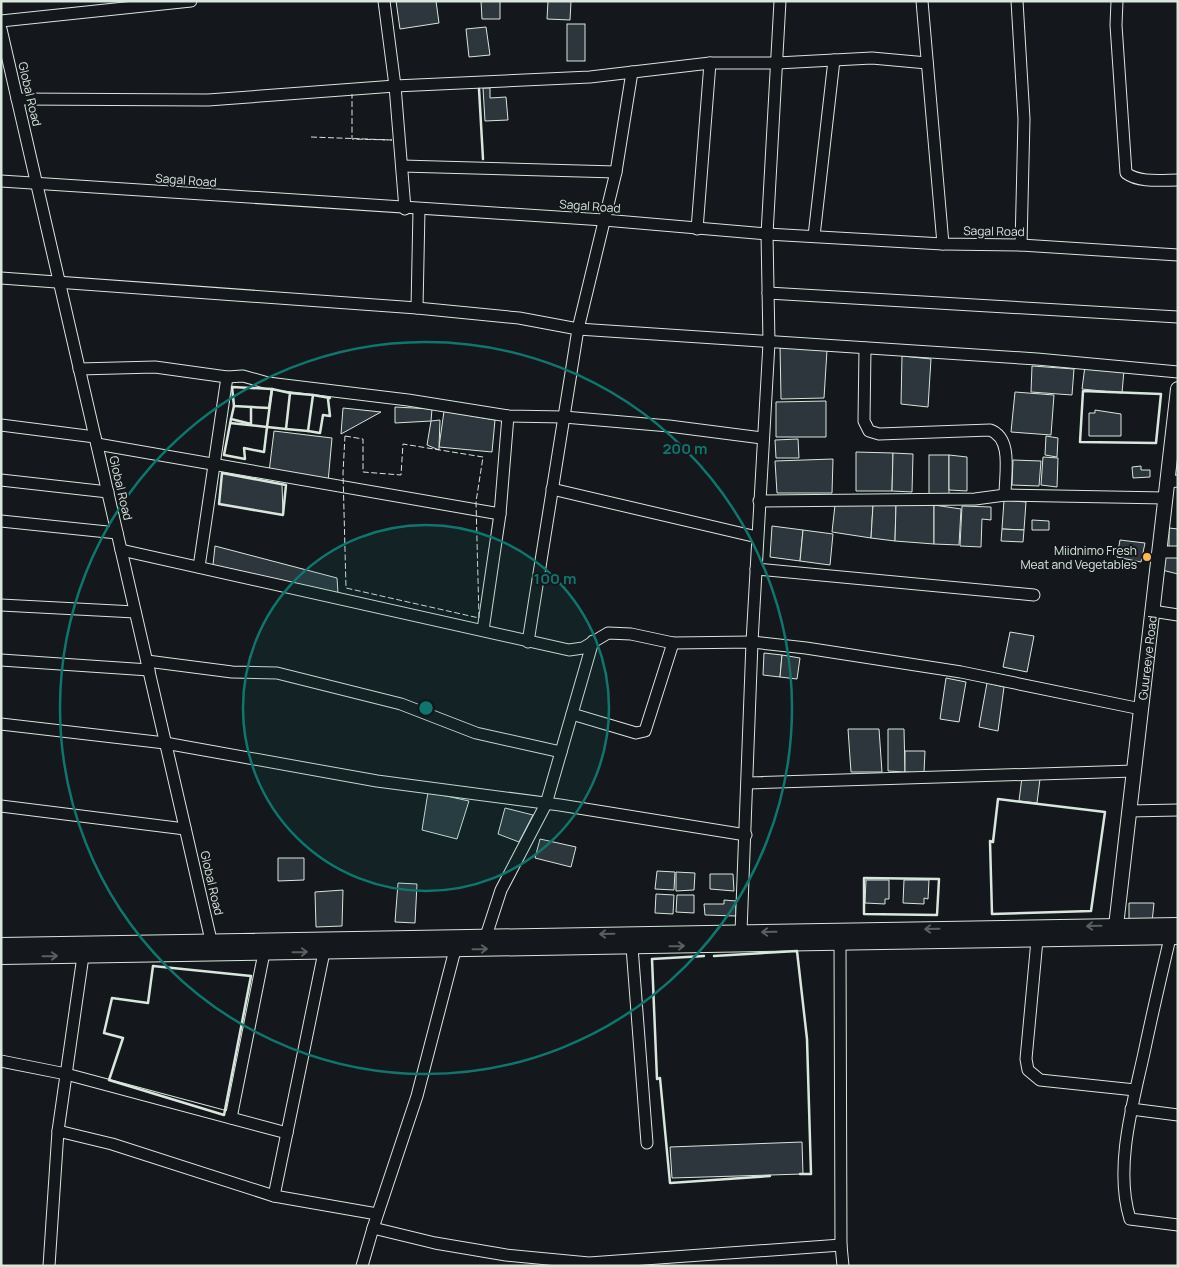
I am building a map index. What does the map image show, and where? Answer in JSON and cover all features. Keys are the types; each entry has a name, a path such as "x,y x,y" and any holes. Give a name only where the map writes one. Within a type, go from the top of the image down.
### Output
{"street":[{"path":"1,21 191,1"},
{"path":"384,1 395,86 405,209"},
{"path":"740,938 746,835 757,537 769,343 767,234 780,1"},
{"path":"922,1 943,244"},
{"path":"1017,1 1024,119 1021,245"},
{"path":"1117,1 1116,25 1126,173 1133,178 1178,180"},
{"name":"Global Road","path":"1,29 3,45 60,283 212,947"},
{"path":"17,99 208,100 395,86 498,83 632,72 710,63 777,63 872,58 928,63"},
{"path":"814,236 834,60"},
{"path":"698,229 710,63"},
{"path":"528,642 578,329 616,172 632,72"},
{"path":"402,166 616,172"},
{"name":"Sagal Road","path":"1,181 419,210 604,220 767,234 943,244 1021,245 1178,255"},
{"path":"417,308 419,210"},
{"path":"1,278 417,308 519,318 578,329 769,343 1037,359 1178,372"},
{"path":"768,293 1178,317"},
{"path":"865,348 864,421 869,431 879,434 990,430 999,433 1005,442 1005,495"},
{"path":"79,369 155,367 227,377 243,376 268,383 408,400 508,416 564,417 669,426 762,438"},
{"path":"199,567 227,377"},
{"name":"Guureeye Road","path":"1116,926 1165,498 1172,481 1178,389"},
{"path":"483,630 500,514 508,416"},
{"path":"1,425 96,441 214,466 500,514"},
{"path":"1,480 108,492"},
{"path":"552,489 757,537"},
{"path":"759,501 975,499 1005,495 1165,498"},
{"path":"1,521 117,533"},
{"path":"121,550 569,650 583,648 608,633 631,634 673,643 752,642 806,648 961,672 1141,709"},
{"path":"1159,552 1178,552"},
{"path":"756,569 1034,595"},
{"path":"1,605 135,612"},
{"path":"1152,611 1178,615"},
{"path":"486,936 501,890 546,804 593,641"},
{"path":"572,714 636,733 645,731 673,643"},
{"path":"1,660 277,673 401,704 476,733 561,752"},
{"path":"1,724 166,743 377,781 546,804 746,835"},
{"path":"748,783 1134,771"},
{"path":"1,806 185,829"},
{"path":"1129,811 1178,810"},
{"path":"1,957 83,956 212,947 486,936 740,938 1178,925"},
{"path":"1,944 212,947 264,953 632,947 740,938 840,943 1174,938 1131,1109 1125,1147 1125,1204 1130,1218 1178,1225"},
{"path":"1037,940 1026,1060 1028,1070 1040,1080 1136,1090"},
{"path":"840,943 841,1245 843,1266"},
{"path":"632,947 647,1143"},
{"path":"362,1266 377,1214 417,1096 455,950"},
{"path":"274,1196 324,952"},
{"path":"232,1118 264,953"},
{"path":"49,1266 58,1131 83,956"},
{"path":"1,1060 66,1074 287,1133"},
{"path":"1131,1109 1178,1115"},
{"path":"58,1131 112,1144 274,1196 377,1214"},
{"path":"373,1228 435,1243 506,1255 589,1263 841,1245"}],"building":[{"path":"396,1 436,1 439,23 400,29"},
{"path":"481,1 500,1 500,19 482,19"},
{"path":"548,1 571,1 570,20 547,19"},
{"path":"567,24 585,24 585,61 567,61"},
{"path":"486,27 490,55 469,57 466,29"},
{"path":"483,88 490,88 490,98 506,97 508,120 485,121"},
{"path":"780,345 827,350 824,398 781,399"},
{"path":"902,356 931,359 928,407 901,404"},
{"path":"1032,366 1074,369 1072,395 1031,392"},
{"path":"1085,366 1124,370 1122,393 1082,389"},
{"path":"1015,392 1054,395 1051,435 1011,432"},
{"path":"826,401 826,437 776,437 776,402"},
{"path":"395,407 432,409 431,421 395,423"},
{"path":"343,408 381,412 341,434"},
{"path":"1095,410 1121,414 1121,436 1089,436 1089,413 1095,413"},
{"path":"444,411 495,420 492,452 439,447"},
{"path":"440,420 439,450 427,445 431,421"},
{"path":"274,431 332,438 328,482 269,472"},
{"path":"1046,436 1058,438 1057,457 1045,455"},
{"path":"798,439 799,458 776,458 775,440"},
{"path":"856,452 893,453 892,491 856,491"},
{"path":"893,453 913,454 912,492 892,491"},
{"path":"929,455 949,455 949,494 929,494"},
{"path":"949,455 967,457 967,491 949,490"},
{"path":"1043,457 1058,458 1057,487 1041,485"},
{"path":"833,459 832,493 777,493 775,461"},
{"path":"1013,460 1041,461 1039,486 1012,485"},
{"path":"1141,466 1141,470 1150,470 1150,477 1133,478 1132,467"},
{"path":"222,473 282,484 283,515 219,504"},
{"path":"1004,500 1026,502 1024,530 1002,529"},
{"path":"835,505 873,505 871,538 832,532"},
{"path":"873,505 896,505 895,541 871,538"},
{"path":"896,505 934,505 934,544 895,541"},
{"path":"934,505 961,509 959,545 934,544"},
{"path":"962,506 991,507 991,520 982,519 981,547 960,546"},
{"path":"1032,520 1049,521 1049,530 1032,530"},
{"path":"772,526 803,530 800,561 770,557"},
{"path":"1169,528 1178,529 1178,547 1169,547"},
{"path":"1002,529 1024,530 1023,542 1001,541"},
{"path":"803,530 833,534 830,565 800,561"},
{"path":"1120,540 1145,543 1141,562 1117,557"},
{"path":"215,546 337,578 338,593 213,565"},
{"path":"1165,555 1178,556 1178,574 1162,570"},
{"path":"1010,632 1034,636 1027,672 1003,667"},
{"path":"764,653 782,655 780,677 763,675"},
{"path":"782,655 800,658 797,679 780,677"},
{"path":"946,678 966,682 959,722 940,719"},
{"path":"987,683 1004,687 998,731 979,727"},
{"path":"848,729 879,729 882,772 851,772"},
{"path":"888,729 904,729 905,772 888,771"},
{"path":"905,751 925,751 924,773 905,772"},
{"path":"1022,777 1040,779 1037,803 1019,801"},
{"path":"428,792 469,801 457,839 422,830"},
{"path":"505,808 533,815 519,842 498,834"},
{"path":"540,839 576,847 571,867 535,858"},
{"path":"278,858 304,858 304,880 278,881"},
{"path":"657,871 675,872 674,890 655,889"},
{"path":"676,872 695,873 694,890 676,891"},
{"path":"710,874 733,874 734,891 710,889"},
{"path":"866,880 889,880 889,899 885,899 885,904 865,903"},
{"path":"904,880 929,880 928,899 924,898 924,904 903,903"},
{"path":"398,883 417,884 415,923 395,922"},
{"path":"343,890 342,926 316,927 315,892"},
{"path":"656,894 674,895 673,914 655,913"},
{"path":"677,895 694,895 694,913 676,912"},
{"path":"724,900 736,901 736,916 705,915 704,904 724,904"},
{"path":"1129,903 1154,903 1152,922 1129,922"},
{"path":"802,1142 803,1174 672,1178 670,1147"}],"fence":[{"path":"311,137 392,140 352,139 352,94"},
{"path":"345,436 363,439 363,472 401,475 403,444 483,457 476,502 479,618 346,588 343,473 345,436"}],"wall":[{"path":"479,89 483,159"},
{"path":"232,387 272,389 269,408 234,406 232,387"},
{"path":"272,389 290,393 286,429 267,427 272,389"},
{"path":"1083,391 1161,394 1156,443 1080,442 1083,391"},
{"path":"286,429 308,431 313,395 290,393"},
{"path":"308,431 320,433 323,415 330,416 328,399 330,398 313,395"},
{"path":"234,406 231,419 251,424 251,407"},
{"path":"230,423 267,427 264,452 244,448 245,459 224,455 231,419"},
{"path":"222,473 286,485 283,515 219,504 222,473"},
{"path":"998,799 1105,812 1091,911 992,914 990,841 993,842 998,799"},
{"path":"864,878 939,879 937,915 864,914 864,878"},
{"path":"714,956 797,951 807,1039 811,1174 800,1174"},
{"path":"704,956 652,959 657,1079 660,1078 670,1183 770,1176"},
{"path":"153,966 251,976 224,1115 109,1080 123,1038 104,1033 112,998 148,1003 153,966"}],"place":[{"name":"Miidnimo Fresh Meat and Vegetables","path":"1147,557"}]}
